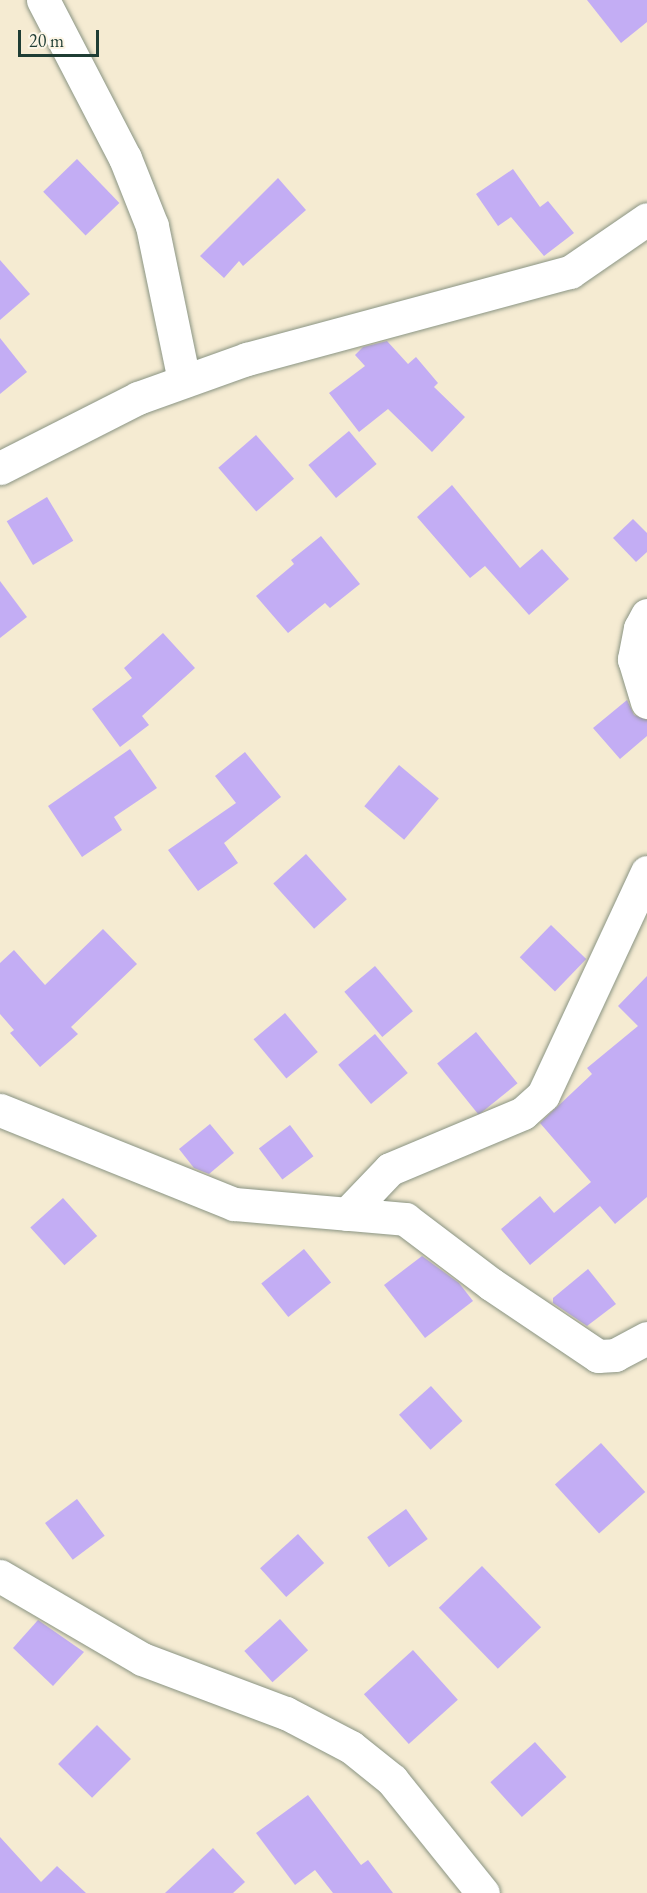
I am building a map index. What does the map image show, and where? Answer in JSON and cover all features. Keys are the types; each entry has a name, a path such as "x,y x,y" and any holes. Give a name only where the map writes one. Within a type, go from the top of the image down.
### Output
{"street":[{"path":"43,0 125,158 152,226 184,381"},
{"path":"0,468 138,398 247,359 570,272 647,219"},
{"path":"647,615 639,628 634,659 647,702"},
{"path":"347,1214 390,1169 524,1113 543,1095 647,872"},
{"path":"0,1110 234,1204 405,1220 491,1284 598,1356 615,1355 647,1338"},
{"path":"0,1576 142,1659 286,1713 351,1747 392,1780 483,1893"}],"building":[{"path":"587,0 647,0 647,22 621,43"},
{"path":"77,159 119,203 86,236 43,192"},
{"path":"513,169 540,207 548,201 574,233 544,256 511,217 498,226 476,194"},
{"path":"278,178 306,210 243,266 239,261 224,278 200,256"},
{"path":"0,260 30,294 0,320"},
{"path":"0,338 27,372 0,394"},
{"path":"387,341 408,364 416,357 438,383 434,387 465,417 432,452 388,409 359,432 329,393 365,366 355,355 363,347"},
{"path":"349,431 377,464 336,498 308,465"},
{"path":"256,435 294,479 256,512 218,468"},
{"path":"452,485 520,568 542,549 569,579 529,615 485,566 470,578 417,517"},
{"path":"47,497 73,541 33,565 7,521"},
{"path":"633,519 647,533 647,552 636,562 613,538"},
{"path":"321,536 360,584 330,608 325,603 288,633 256,596 294,564 291,560"},
{"path":"0,581 27,617 0,638"},
{"path":"163,633 195,668 142,716 149,725 120,747 92,709 132,678 124,668"},
{"path":"627,700 634,715 647,720 647,736 620,759 593,728"},
{"path":"130,749 157,788 114,817 122,830 82,857 48,806"},
{"path":"245,752 281,797 224,843 238,863 198,891 168,850 236,803 215,776"},
{"path":"399,765 439,798 404,840 364,806"},
{"path":"306,854 347,899 314,929 273,883"},
{"path":"551,925 586,959 555,991 520,957"},
{"path":"103,929 137,964 71,1027 78,1034 40,1067 10,1033 14,1030 0,1014 0,963 14,950 45,985"},
{"path":"375,966 413,1011 382,1037 344,992"},
{"path":"647,976 647,1197 615,1224 600,1206 530,1265 501,1229 540,1196 554,1213 591,1182 540,1123 592,1074 587,1068 638,1026 618,1006"},
{"path":"285,1013 318,1052 286,1078 254,1039"},
{"path":"476,1032 518,1083 479,1115 437,1063"},
{"path":"375,1034 408,1073 371,1104 338,1065"},
{"path":"210,1124 234,1153 209,1174 194,1168 179,1149"},
{"path":"290,1125 313,1156 282,1180 259,1148"},
{"path":"63,1198 97,1236 64,1265 30,1227"},
{"path":"304,1249 331,1282 288,1317 261,1284"},
{"path":"422,1256 459,1283 473,1301 425,1338 384,1285"},
{"path":"588,1269 616,1304 587,1326 553,1303 553,1298"},
{"path":"431,1386 462,1421 430,1450 399,1415"},
{"path":"601,1443 645,1492 599,1534 555,1484"},
{"path":"77,1499 105,1536 73,1560 45,1523"},
{"path":"406,1509 428,1539 389,1567 367,1537"},
{"path":"298,1534 324,1563 286,1597 260,1568"},
{"path":"482,1566 541,1627 498,1669 439,1608"},
{"path":"280,1619 308,1650 272,1682 244,1651"},
{"path":"38,1620 84,1652 53,1686 13,1648"},
{"path":"413,1650 458,1700 409,1744 364,1694"},
{"path":"97,1725 131,1759 92,1798 58,1764"},
{"path":"535,1742 566,1777 522,1817 490,1782"},
{"path":"308,1795 361,1865 368,1860 393,1893 333,1893 315,1870 295,1885 256,1833"},
{"path":"0,1837 41,1882 57,1866 86,1893 0,1893"},
{"path":"213,1848 245,1882 233,1893 165,1893"}]}
